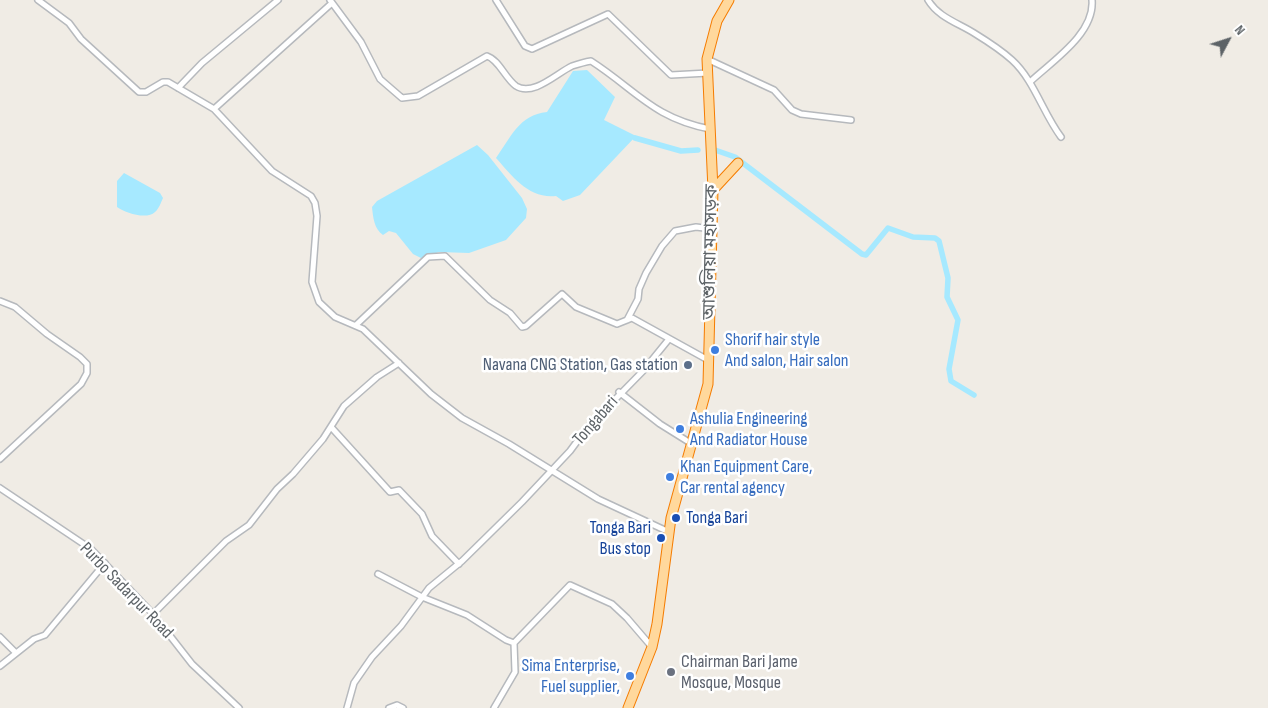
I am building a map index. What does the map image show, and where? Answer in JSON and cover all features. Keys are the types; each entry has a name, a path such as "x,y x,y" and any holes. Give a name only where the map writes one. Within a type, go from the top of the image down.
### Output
{"highway":[{"name":"আশুলিয়া মহাসড়ক","path":"628,708 652,647 657,624 669,532 708,384 713,190 707,59 717,21 729,0"},
{"path":"713,190 738,163"}],"street":[{"path":"38,0 69,23 81,39 139,92 146,92 162,82 168,82 214,109 272,171 311,196 315,203 317,216 312,282 319,302 335,317 363,329 431,394 462,418 598,499 669,532"},
{"path":"178,88 202,63 278,0"},
{"path":"496,0 525,46 532,49 608,14 671,75 708,72"},
{"path":"928,0 938,12 974,33 1012,60 1030,82 1042,109 1061,137"},
{"path":"1030,82 1068,48 1088,19 1092,0"},
{"path":"214,109 331,1 361,42 377,75 402,98 418,96 487,56 494,61 510,80 524,89 541,84 572,66 591,61 666,116 690,125 710,129"},
{"path":"707,59 774,90 792,110 800,114 851,120"},
{"path":"627,320 638,300 639,289 646,273 662,246 675,231 696,228 712,229"},
{"path":"356,325 412,270 428,257 438,255 445,256 490,300 510,313 522,327 526,326 560,294 584,311 617,324 632,318 708,360"},
{"path":"0,301 15,307 47,334 80,356 87,364 87,374 81,384 0,459"},
{"path":"619,392 643,371 669,339"},
{"path":"152,614 226,541 249,525 264,504 311,454 331,427 337,415 358,392 399,363"},
{"name":"Tongabari","path":"347,708 354,683 372,657 401,626 429,588 459,564 570,452 587,428 619,392 660,424 692,444"},
{"path":"331,427 390,492 399,490 409,500 422,514 432,536 459,564"},
{"name":"Purbo Sadarpur Road","path":"0,488 91,549 152,614 192,664 239,708"},
{"path":"0,666 34,639 45,635 58,622 104,563"},
{"path":"378,574 422,597 467,615 506,640 514,643"},
{"path":"494,708 515,672 514,643 570,585 612,604 628,618 652,647"},
{"path":"0,637 16,653"},
{"path":"389,708 397,705 403,708"}],"water":[{"path":"587,70 615,97 604,120 636,136 580,195 563,201 556,196 538,194 522,185 496,158 511,135 523,122 537,114 547,112 573,71"},
{"path":"477,145 488,155 522,198 527,209 526,218 506,240 469,253 439,252 421,258 413,254 396,233 389,231 383,235 378,230 374,222 372,207 377,201"},
{"path":"124,173 160,193 163,198 155,212 142,216 117,207 117,181"}],"waterway":[{"path":"635,138 681,151 698,150"},
{"path":"715,150 735,157 862,254 866,255 888,228 913,237 935,238 939,241 948,278 947,297 958,320 949,369 951,381 974,395"}],"place":[{"name":"Shorif hair style And salon, Hair salon","path":"715,350"},
{"name":"Navana CNG Station, Gas station","path":"688,365"},
{"name":"Ashulia Engineering And Radiator House","path":"680,429"},
{"name":"Khan Equipment Care, Car rental agency","path":"670,477"},
{"name":"Tonga Bari","path":"676,518"},
{"name":"Tonga Bari Bus stop","path":"661,538"},
{"name":"Chairman Bari Jame Mosque, Mosque","path":"671,672"},
{"name":"Sima Enterprise, Fuel supplier,","path":"630,676"}]}
